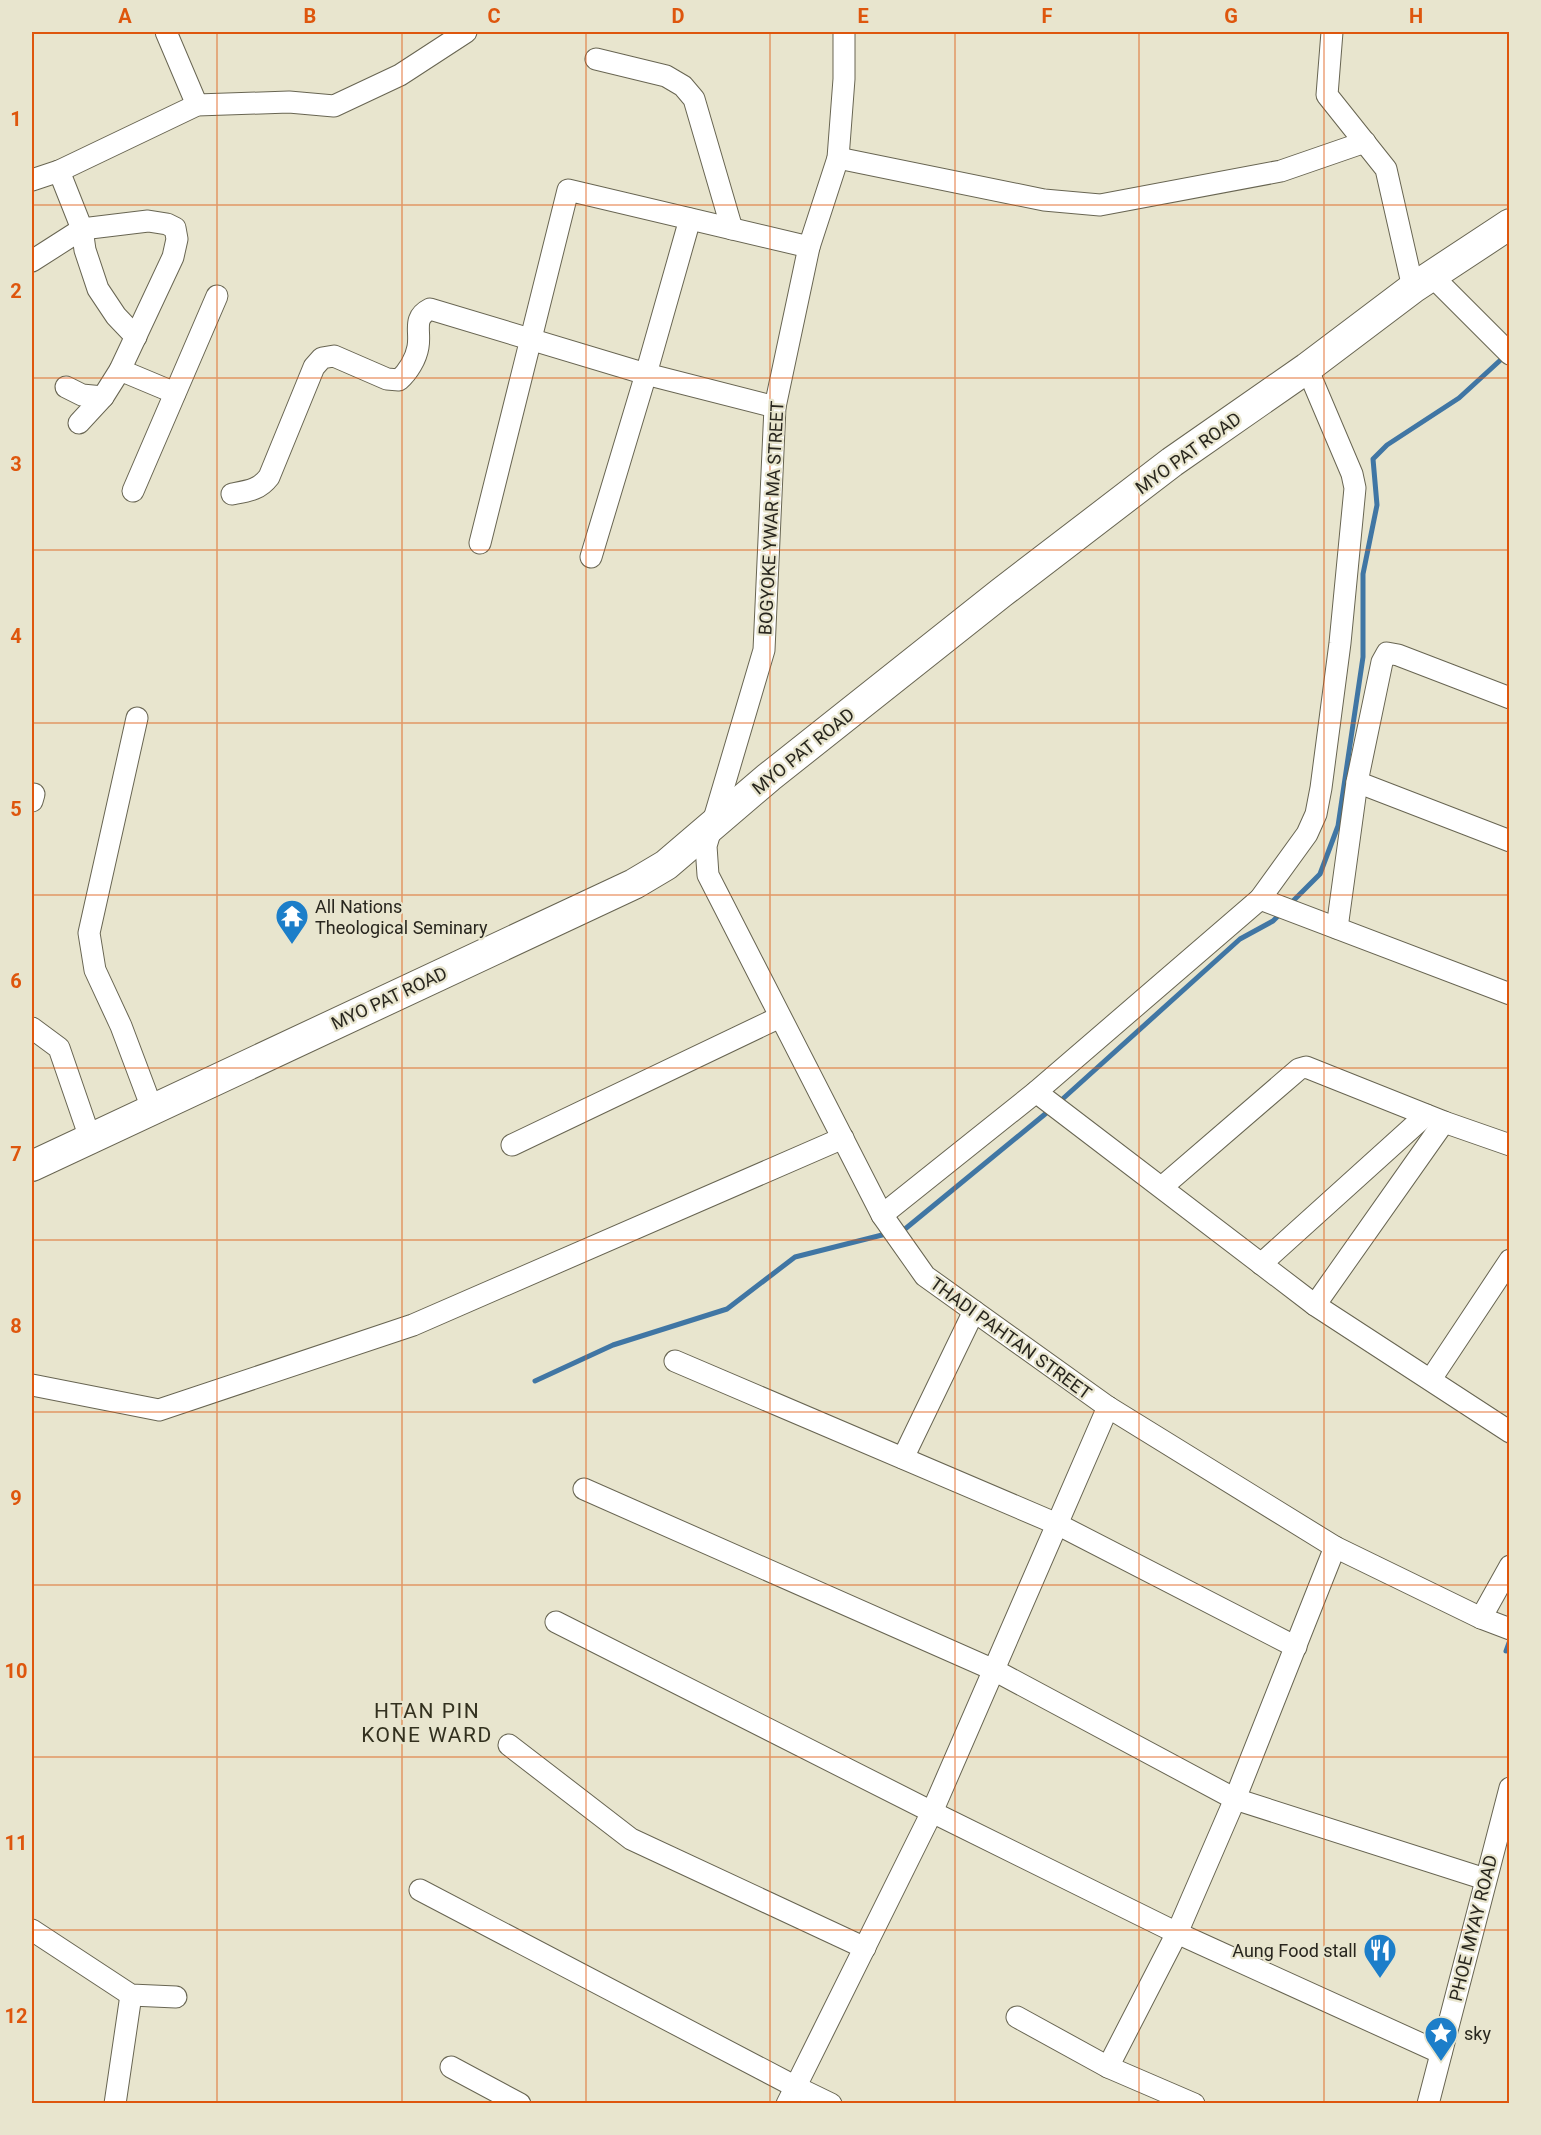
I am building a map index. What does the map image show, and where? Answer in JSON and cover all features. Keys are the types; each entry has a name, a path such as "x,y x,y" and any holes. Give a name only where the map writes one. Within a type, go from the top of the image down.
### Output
{"main road":[{"name":"MYO PAT ROAD","path":"32,1166 634,884 666,865 769,777 1172,462 1307,368 1423,282 1509,224"}],"street":[{"path":"166,32 197,105"},
{"path":"32,180 59,171 197,105 289,102 334,106 400,75 466,32"},
{"name":"BOGYOKE YWAR MA STREET","path":"712,826 764,650 775,407 809,247 838,158 844,79 844,32"},
{"path":"1332,32 1327,95 1386,169 1423,282 1509,354"},
{"path":"596,59 666,76 683,86 694,99 732,229"},
{"path":"838,158 1044,200 1100,205 1281,171 1365,142"},
{"path":"59,171 82,229 85,250 98,289 116,316 136,337"},
{"path":"480,543 568,190 809,247"},
{"path":"591,557 690,219"},
{"path":"32,261 82,229 148,221 167,224 175,228 177,239 173,257 120,370 103,397 79,423"},
{"path":"133,490 217,296"},
{"path":"232,494 255,490 269,477 314,367 322,358 334,356 387,379 399,380 407,372 418,349 418,320 422,313 430,309 646,374 775,407"},
{"path":"882,1215 1036,1092 1260,899 1306,834 1316,814 1321,788 1340,642 1355,488 1352,474 1307,368"},
{"path":"120,370 175,393"},
{"path":"66,387 82,395 103,397"},
{"path":"1337,928 1357,782 1382,662 1388,654 1398,655 1509,698"},
{"path":"137,718 89,933 95,970 121,1026 153,1111"},
{"path":"1357,782 1509,841"},
{"name":"THADI PAHTAN STREET","path":"712,826 706,846 708,875 882,1215 925,1276 1108,1407 1335,1547 1480,1618 1509,1629"},
{"path":"1260,899 1509,994"},
{"path":"512,1145 780,1017"},
{"path":"32,1028 58,1048 90,1138"},
{"path":"1162,1187 1299,1069 1306,1067 1435,1119 1509,1145"},
{"path":"1036,1092 1315,1305 1509,1432"},
{"path":"1261,1264 1435,1119"},
{"path":"1315,1305 1435,1119"},
{"path":"32,1385 159,1410 413,1325 843,1138"},
{"path":"1431,1379 1509,1260"},
{"path":"903,1458 974,1311"},
{"path":"675,1361 1057,1524 1296,1647"},
{"path":"791,2096 932,1812 1108,1407"},
{"path":"584,1489 994,1670 1235,1799 1485,1879"},
{"path":"1108,2067 1177,1933 1235,1799 1335,1547"},
{"path":"1480,1618 1509,1566"},
{"path":"556,1622 1177,1933 1440,2053"},
{"path":"509,1745 631,1839 865,1948"},
{"name":"PHOE MYAY ROAD","path":"1428,2103 1485,1879 1508,1799"},
{"path":"420,1890 791,2096 831,2103"},
{"path":"32,1930 131,1995 176,1997"},
{"path":"115,2103 131,1995"},
{"path":"1017,2018 1108,2067 1194,2103"},
{"path":"451,2067 520,2103"}],"waterway":[{"path":"1289,905 1320,874 1338,826 1363,657 1363,574 1377,505 1373,459 1387,445 1459,398 1506,355"},
{"path":"1057,1104 1240,939 1273,921 1282,912"},
{"path":"899,1231 905,1229 1050,1110"},
{"path":"535,1381 613,1345 727,1309 795,1257 890,1233"},
{"path":"1506,1651 1510,1640"}],"place":[{"name":"All Nations Theological Seminary","path":"292,945"},
{"name":"Aung Food stall","path":"1380,1979"},
{"name":"sky","path":"1441,2062"}],"district":[{"name":"HTAN PIN KONE WARD","path":"427,1723"}]}
